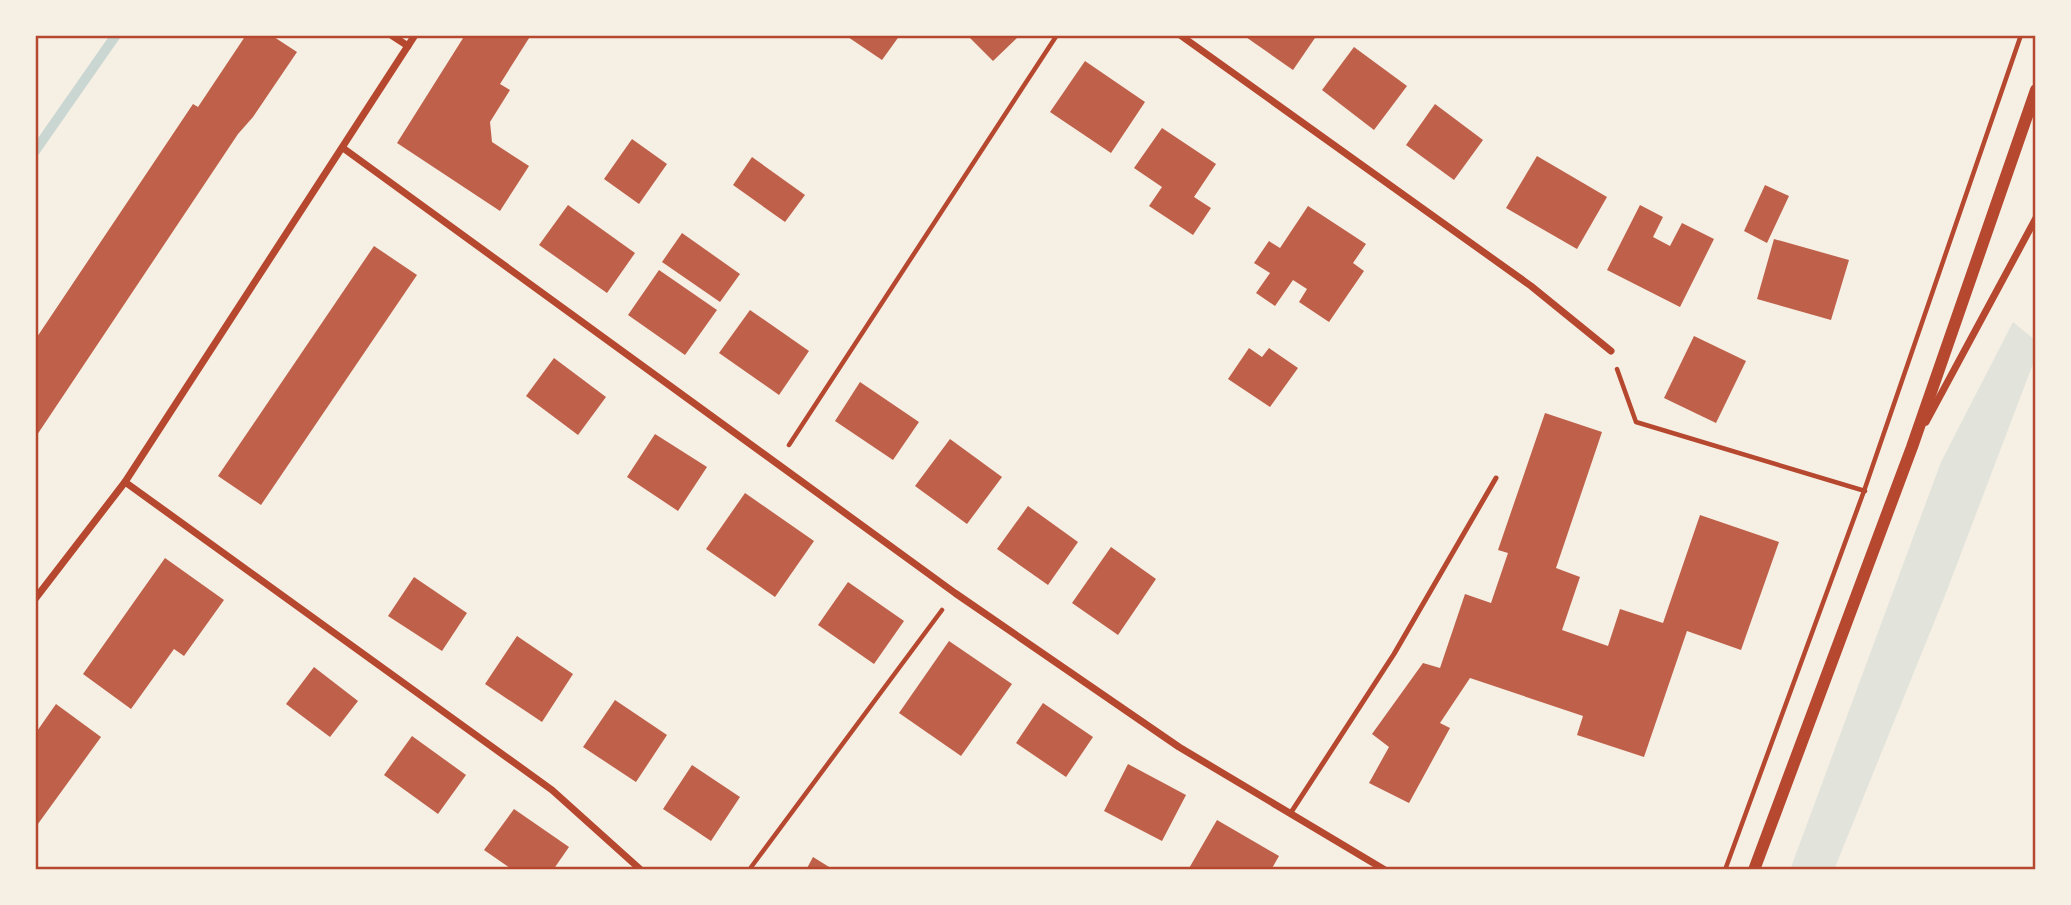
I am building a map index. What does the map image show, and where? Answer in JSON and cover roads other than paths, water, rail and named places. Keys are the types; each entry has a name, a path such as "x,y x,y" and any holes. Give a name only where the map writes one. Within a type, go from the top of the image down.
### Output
{"street":[{"path":"391,35 408,46"},
{"path":"35,599 125,482 415,35"},
{"path":"1180,35 1531,286 1611,352"},
{"path":"1754,870 1912,447 2036,90"},
{"path":"343,148 955,593 1179,747 1385,870"},
{"path":"1912,447 2036,218"},
{"path":"125,482 552,790 641,870"}],"lane":[{"path":"1290,814 1394,654 1496,478"}],"waterway":[{"path":"35,151 116,35"}]}
